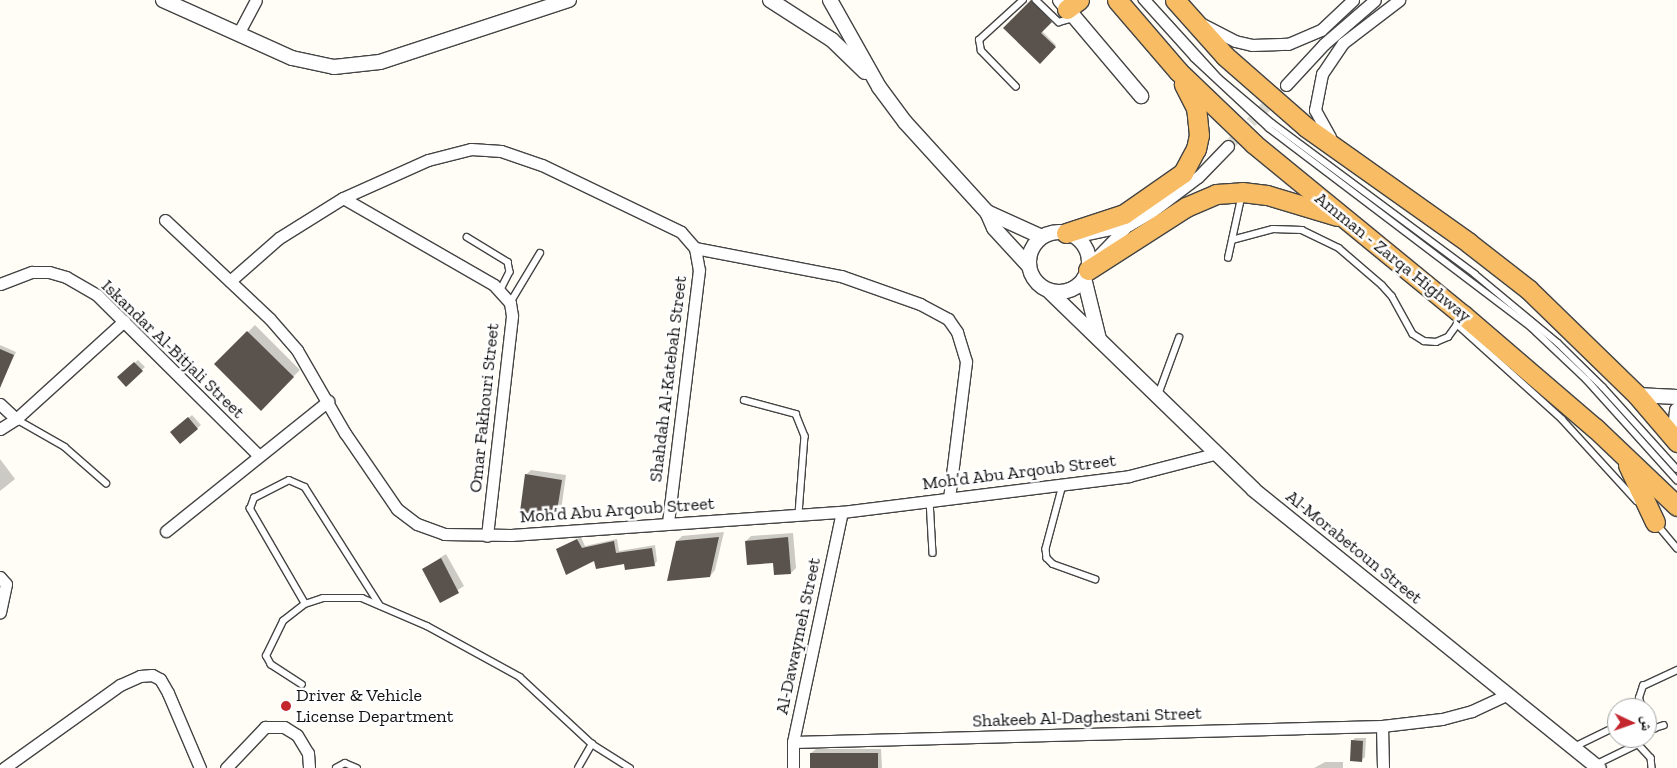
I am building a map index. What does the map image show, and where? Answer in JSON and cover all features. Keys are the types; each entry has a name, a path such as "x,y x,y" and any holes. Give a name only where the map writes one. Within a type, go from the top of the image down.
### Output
{"highway":[{"name":"Amman - Zarqa Highway","path":"1117,0 1178,71 1254,144 1349,220 1460,319 1623,455 1677,506"},
{"path":"1175,0 1190,18 1255,84 1345,156 1506,272 1556,314 1637,395 1676,440"},
{"path":"1070,235 1124,214 1183,173 1196,149 1198,121 1196,108 1178,71"},
{"path":"1087,271 1124,244 1201,200 1242,192 1284,200 1349,220"},
{"path":"1623,455 1655,522"}],"street":[{"path":"163,0 292,58 314,64 352,66 380,62 569,0"},
{"path":"238,34 256,0"},
{"path":"770,0 832,40 880,87"},
{"path":"830,0 880,87 905,122 987,212 994,228 1029,266 1040,286 1050,292 1069,291 1128,225 1183,190 1228,146"},
{"path":"1190,18 1235,41 1270,47 1288,44 1321,30 1353,0"},
{"path":"1286,85 1324,44 1375,0"},
{"path":"1345,156 1321,127 1315,110 1322,74 1343,43 1399,0"},
{"path":"1070,7 1141,96"},
{"path":"230,281 279,238 343,198 442,155 471,149 501,151 621,201 680,232 695,248 841,276 920,304 948,320 964,346 966,362 949,498"},
{"name":"Omar Fakhouri Street","path":"343,198 501,290 510,303 512,316 487,536"},
{"path":"987,212 1042,237"},
{"name":"Moh’d Abu Arqoub Street","path":"165,220 284,334 309,367 345,432 397,509 417,524 444,534 487,536 668,522 842,512 1129,476 1214,454"},
{"path":"1029,266 1029,255 1042,237 1058,232 1070,235 1128,225"},
{"path":"1070,235 1088,254 1087,271 1099,339"},
{"name":"Shahdah Al-Katebah Street","path":"668,522 700,270 695,248"},
{"name":"Iskandar Al-Bitjali Street","path":"0,284 32,272 49,272 66,277 97,295 259,456"},
{"name":"Al-Morabetoun Street","path":"1050,292 1158,395 1214,454 1506,696 1597,766"},
{"path":"0,429 16,418 124,321"},
{"path":"1637,395 1677,397"},
{"path":"166,532 328,400"},
{"path":"0,404 16,418"},
{"path":"1676,440 1677,410"},
{"name":"Al-Dawaymeh Street","path":"793,768 793,742 842,512"},
{"path":"0,577 6,584 0,612"},
{"path":"4,768 120,686 140,676 152,675 160,680 168,692 200,768"},
{"name":"Shakeeb Al-Daghestani Street","path":"793,742 1382,726 1442,719 1472,711 1506,696"},
{"path":"1382,726 1383,768"},
{"path":"226,768 265,727 284,727 297,735 308,754 309,768"}],"lane":[{"path":"1016,87 982,51 979,40 1023,0"},
{"path":"1036,0 1058,22 1070,7"},
{"path":"1142,0 1194,58 1269,128 1538,333 1588,380 1677,480"},
{"path":"1148,0 1220,78 1258,111 1475,274 1558,343 1603,386 1677,469"},
{"path":"1228,258 1242,192"},
{"path":"1232,240 1273,229 1308,232 1339,248 1382,285 1392,296 1413,334 1424,341 1436,342 1448,337 1460,319 1562,419 1677,548"},
{"path":"467,237 508,262 510,272 501,290"},
{"path":"510,303 540,253"},
{"path":"1158,395 1179,338"},
{"path":"744,400 796,414 805,436 799,514"},
{"path":"16,418 65,447 106,483"},
{"path":"305,604 250,509 254,498 289,480 305,488 380,605"},
{"path":"1063,485 1047,558 1053,564 1096,579"},
{"path":"930,500 932,553"},
{"path":"302,686 271,665 266,656 284,621 305,604 342,595 362,598 427,626 520,677 592,744 630,768"},
{"path":"1639,698 1643,686 1677,670"},
{"path":"1657,727 1664,725"},
{"path":"1572,748 1607,731"},
{"path":"578,768 592,744"},
{"path":"1597,766 1638,744 1651,758 1652,768"},
{"path":"336,768 345,764 357,768"}],"building":[{"path":"1031,0 1052,22 1041,33 1056,47 1040,64 1003,28"},
{"path":"247,331 294,377 261,411 214,364"},
{"path":"0,349 14,355 0,388"},
{"path":"134,362 143,371 126,387 117,377"},
{"path":"188,417 198,429 180,444 170,432"},
{"path":"525,474 562,480 556,517 520,512"},
{"path":"719,537 710,577 667,581 676,541"},
{"path":"788,537 791,574 774,575 773,563 747,565 745,541"},
{"path":"577,539 582,548 614,541 616,553 652,548 655,566 625,570 624,564 596,569 594,561 566,575 556,549"},
{"path":"441,558 459,593 440,603 422,569"},
{"path":"1351,740 1363,741 1362,762 1350,761"},
{"path":"810,753 878,753 878,768 810,768"}],"tunnel":[{"path":"1228,146 1286,85"}],"place":[{"name":"Driver & Vehicle License Department","path":"286,706"}]}
